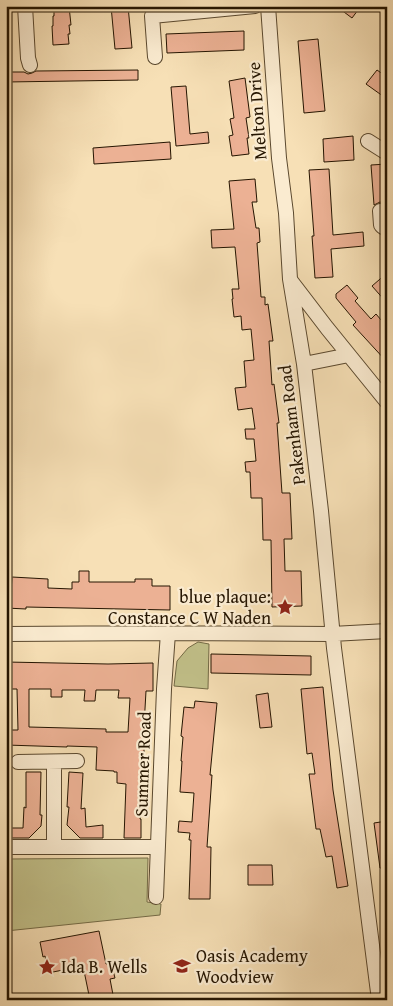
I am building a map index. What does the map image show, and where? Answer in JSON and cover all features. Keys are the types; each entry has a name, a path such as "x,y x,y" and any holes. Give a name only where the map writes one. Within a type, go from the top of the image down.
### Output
{"street":[{"path":"25,6 30,65"},
{"path":"155,57 152,16 256,6"},
{"name":"Melton Drive","path":"268,6 279,158 286,213"},
{"path":"368,141 387,153"},
{"path":"380,211 381,225 387,226"},
{"name":"Pakenham Road","path":"286,213 290,279 304,364 320,501 332,634 379,1000"},
{"path":"290,279 387,402"},
{"path":"304,364 349,354"},
{"path":"6,634 168,632 332,634 387,631"},
{"name":"Summer Road","path":"156,897 168,632"},
{"path":"18,762 76,761"},
{"path":"54,762 54,847"},
{"path":"6,847 158,847"}],"shaded area":[{"path":"198,642 209,644 208,689 174,686 177,661 188,648"},
{"path":"148,858 147,902 161,904 160,915 6,931 6,859"}],"building":[{"path":"69,6 71,25 69,25 70,34 68,34 69,44 53,45 52,26 54,7"},
{"path":"111,6 128,6 132,48 115,49"},
{"path":"336,6 361,6 352,18"},
{"path":"244,31 244,50 167,53 166,34"},
{"path":"318,39 325,111 304,113 298,41"},
{"path":"138,70 138,80 6,82 6,72 24,72 28,74 36,71"},
{"path":"377,70 387,77 387,99 366,84"},
{"path":"245,78 250,117 246,118 249,154 232,156 229,136 233,135 230,119 234,118 229,81"},
{"path":"186,86 190,134 208,132 209,143 176,146 171,87"},
{"path":"353,136 354,160 324,162 323,139"},
{"path":"170,142 171,159 94,164 93,148"},
{"path":"387,164 387,206 380,202 374,205 371,165"},
{"path":"329,169 333,235 363,232 364,246 331,249 333,277 315,278 309,170"},
{"path":"255,179 257,202 252,202 256,228 259,228 260,242 257,243 261,297 265,297 265,305 268,304 273,341 269,341 272,385 274,384 279,423 277,423 282,493 290,493 292,539 284,539 285,571 301,571 302,606 272,607 271,540 263,540 262,498 251,498 250,472 246,472 245,462 256,461 254,439 246,439 245,429 255,429 252,408 238,410 235,388 246,387 244,361 254,360 251,329 242,330 241,316 234,317 232,289 239,289 235,247 212,248 211,230 234,229 229,181"},
{"path":"387,273 387,303 372,286"},
{"path":"347,285 358,298 355,301 371,319 376,314 387,327 387,362 353,325 356,322 336,298 336,294"},
{"path":"79,571 89,571 89,582 135,582 135,579 152,579 152,586 170,586 170,610 6,608 6,592 11,592 12,577 48,579 48,588 72,589 72,582 79,582"},
{"path":"211,654 311,656 311,675 211,673"},
{"path":"6,662 153,663 153,691 146,691 140,819 141,838 124,838 126,784 117,783 117,772 96,770 97,747 6,745 6,730 18,730 17,689 6,689","holes":["29,689 51,689 51,697 62,697 62,690 85,690 84,701 95,701 96,690 119,690 118,698 130,698 128,732 106,732 106,729 29,727"]},
{"path":"323,687 333,790 348,886 337,888 332,856 326,857 320,829 316,829 309,774 315,774 312,753 307,754 301,689"},
{"path":"268,693 272,727 260,728 256,695"},
{"path":"195,701 217,703 210,775 212,775 207,847 211,847 210,899 189,899 190,833 178,832 179,821 192,822 194,793 180,792 183,737 181,736 184,707 194,708"},
{"path":"26,772 41,772 41,826 29,838 7,838 7,828 23,828 24,807 26,808"},
{"path":"69,772 83,773 81,809 85,808 86,827 103,825 103,838 80,838 67,825"},
{"path":"387,821 387,868 380,868 374,823"},
{"path":"248,865 272,865 273,885 248,885"},
{"path":"99,931 106,964 111,963 115,978 110,979 114,1000 90,1000 83,966 48,973 45,956 43,957 40,942"}],"place":[{"name":"blue plaque: Constance C W Naden","path":"285,607"},
{"name":"Oasis Academy Woodview","path":"182,966"},
{"name":"Ida B. Wells","path":"47,967"}]}
